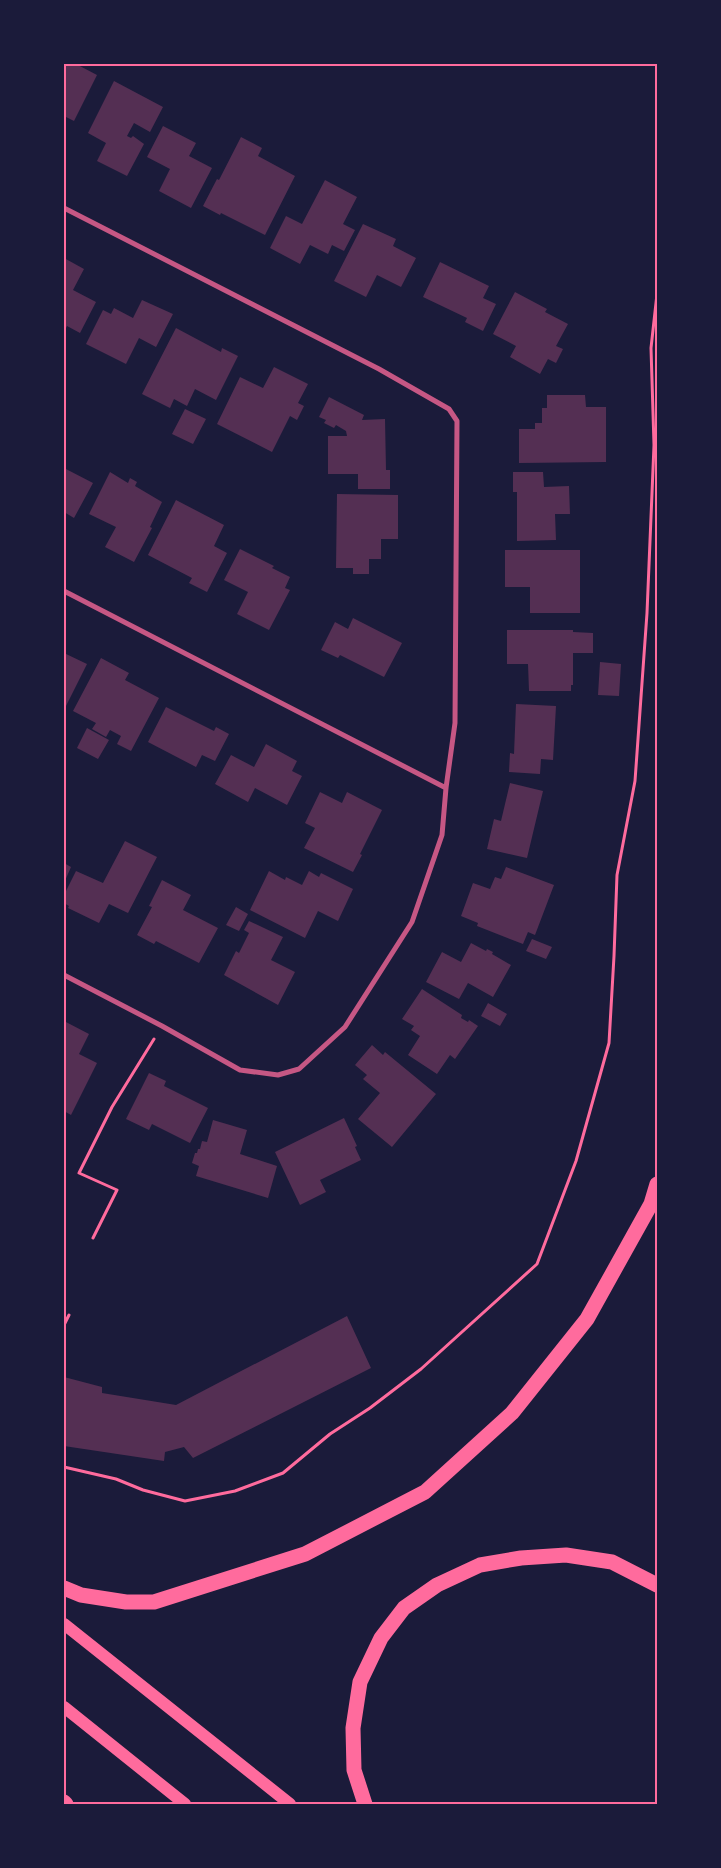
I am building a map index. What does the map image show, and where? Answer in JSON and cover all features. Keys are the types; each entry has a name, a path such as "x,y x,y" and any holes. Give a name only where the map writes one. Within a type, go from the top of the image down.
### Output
{"highway":[{"path":"64,1588 81,1595 126,1602 154,1602 305,1554 425,1492 512,1413 587,1319 651,1204 657,1184"},
{"path":"365,1804 354,1770 353,1728 360,1682 381,1638 404,1608 437,1585 480,1565 521,1558 566,1555 612,1562 657,1585"}],"main road":[{"path":"64,1624 290,1804"},
{"path":"64,1708 185,1804"}],"street":[{"path":"64,208 379,369 449,409 457,421 455,713 442,835 412,922 345,1027 299,1069 278,1075 240,1070 162,1026 64,975"},
{"path":"64,591 446,788"}],"path":[{"path":"64,1467 116,1479 143,1490 185,1501 235,1491 283,1473 330,1434 370,1408 421,1370 537,1264 576,1160 609,1043 617,875 635,780 647,613 654,445 651,348 657,294"},
{"path":"92,1238 117,1190 79,1173 112,1106 162,1026"},
{"path":"64,1325 69,1315"}],"building":[{"path":"64,64 76,64 97,75 74,121 64,116"},
{"path":"114,81 163,107 150,132 134,123 127,136 131,138 133,136 144,144 127,176 97,161 106,143 88,133"},
{"path":"163,126 196,143 189,156 212,168 191,208 159,191 170,169 147,157"},
{"path":"241,137 262,148 258,156 295,176 265,235 203,206"},
{"path":"325,180 357,197 343,224 355,230 344,251 332,245 328,254 310,245 300,264 270,248 286,216 302,224"},
{"path":"363,224 396,239 393,246 416,258 401,287 377,275 366,297 334,281"},
{"path":"64,258 84,269 73,290 96,302 80,333 67,326 64,332"},
{"path":"440,262 489,286 483,298 496,304 483,331 465,322 467,318 423,297"},
{"path":"515,292 547,309 545,312 568,324 556,346 563,349 556,363 548,359 540,374 510,357 516,346 493,334"},
{"path":"142,300 173,314 156,347 139,338 126,364 86,344 103,310 111,314 114,308 133,318"},
{"path":"176,328 221,352 222,348 238,356 216,400 195,389 187,406 174,399 170,408 142,394"},
{"path":"274,367 308,384 298,403 304,406 297,420 290,416 272,452 217,424 240,377 263,388"},
{"path":"547,395 585,395 586,407 606,407 606,462 519,463 519,429 535,429 535,423 542,423 542,408 547,408"},
{"path":"329,397 364,415 362,420 385,419 386,470 390,470 390,489 358,489 358,474 328,474 328,436 347,436 346,431 336,425 334,428 324,423 326,420 319,417"},
{"path":"185,409 206,419 193,444 172,434"},
{"path":"64,468 93,483 74,518 64,512"},
{"path":"110,472 128,483 130,478 137,482 135,486 162,502 150,527 152,528 134,562 105,547 116,527 89,514"},
{"path":"513,472 543,472 544,487 569,486 570,514 555,514 556,540 517,541 517,492 513,492"},
{"path":"337,494 398,495 398,539 381,539 381,559 369,559 369,574 353,574 353,568 336,568"},
{"path":"176,500 224,525 214,546 227,553 207,592 189,583 192,578 148,555"},
{"path":"240,549 274,566 272,568 290,577 285,588 290,590 269,630 237,614 248,592 224,580"},
{"path":"505,550 580,550 580,613 530,613 530,587 505,587"},
{"path":"353,618 402,643 384,677 340,655 338,658 321,650 335,622 348,629"},
{"path":"507,630 573,630 573,632 593,633 593,653 573,653 573,685 571,685 571,691 529,691 528,664 507,664"},
{"path":"64,653 87,664 64,710"},
{"path":"101,658 129,673 125,680 159,698 131,751 117,744 121,736 110,730 106,737 92,729 96,723 73,711"},
{"path":"600,662 621,664 619,696 598,695"},
{"path":"516,704 556,706 553,760 541,759 540,774 509,772 510,753 514,754"},
{"path":"166,707 214,731 216,727 229,734 215,761 202,755 196,767 148,742"},
{"path":"87,728 109,740 98,759 77,748"},
{"path":"266,744 297,761 292,771 302,776 287,805 255,788 248,802 215,784 231,755 254,767"},
{"path":"510,783 543,791 527,858 487,849 494,819 501,821"},
{"path":"320,792 342,803 347,792 382,810 353,872 304,848 315,828 305,823"},
{"path":"125,841 157,857 128,913 109,904 99,923 68,908 69,906 64,903 64,895 76,871 103,883"},
{"path":"64,863 71,867 64,883"},
{"path":"506,867 554,885 535,935 528,932 523,944 477,926 478,923 461,916 473,883 490,889 495,877 501,879"},
{"path":"269,871 285,880 286,877 302,885 309,871 319,877 321,873 353,889 338,921 318,911 305,938 250,910"},
{"path":"162,880 191,895 183,910 218,928 199,963 156,941 154,944 137,935 152,907 149,906"},
{"path":"236,907 248,914 239,931 226,925"},
{"path":"249,921 283,937 271,960 295,972 278,1005 224,975 236,951 239,953 249,933 244,930"},
{"path":"532,939 552,947 546,959 526,951"},
{"path":"471,943 486,951 487,949 493,952 492,954 511,965 493,997 468,983 459,999 426,982 442,952 461,962"},
{"path":"422,989 462,1015 461,1018 468,1022 469,1020 478,1026 455,1059 450,1055 437,1074 408,1055 420,1036 411,1030 414,1026 402,1019"},
{"path":"488,1003 507,1014 500,1026 481,1016"},
{"path":"64,1021 89,1034 79,1054 97,1063 71,1115 64,1111"},
{"path":"372,1045 383,1055 385,1052 436,1094 392,1147 358,1119 380,1093 363,1079 367,1075 355,1065"},
{"path":"149,1073 166,1081 164,1086 208,1108 190,1143 152,1124 149,1130 126,1119"},
{"path":"344,1118 357,1146 355,1147 361,1160 320,1180 326,1192 300,1205 275,1152"},
{"path":"213,1120 247,1130 240,1154 277,1166 268,1198 196,1176 199,1166 192,1163 195,1153 200,1149 202,1141 207,1142"},
{"path":"347,1316 371,1368 193,1458 184,1447 165,1452 164,1461 64,1446 64,1377 102,1387 102,1393 176,1405"}]}
